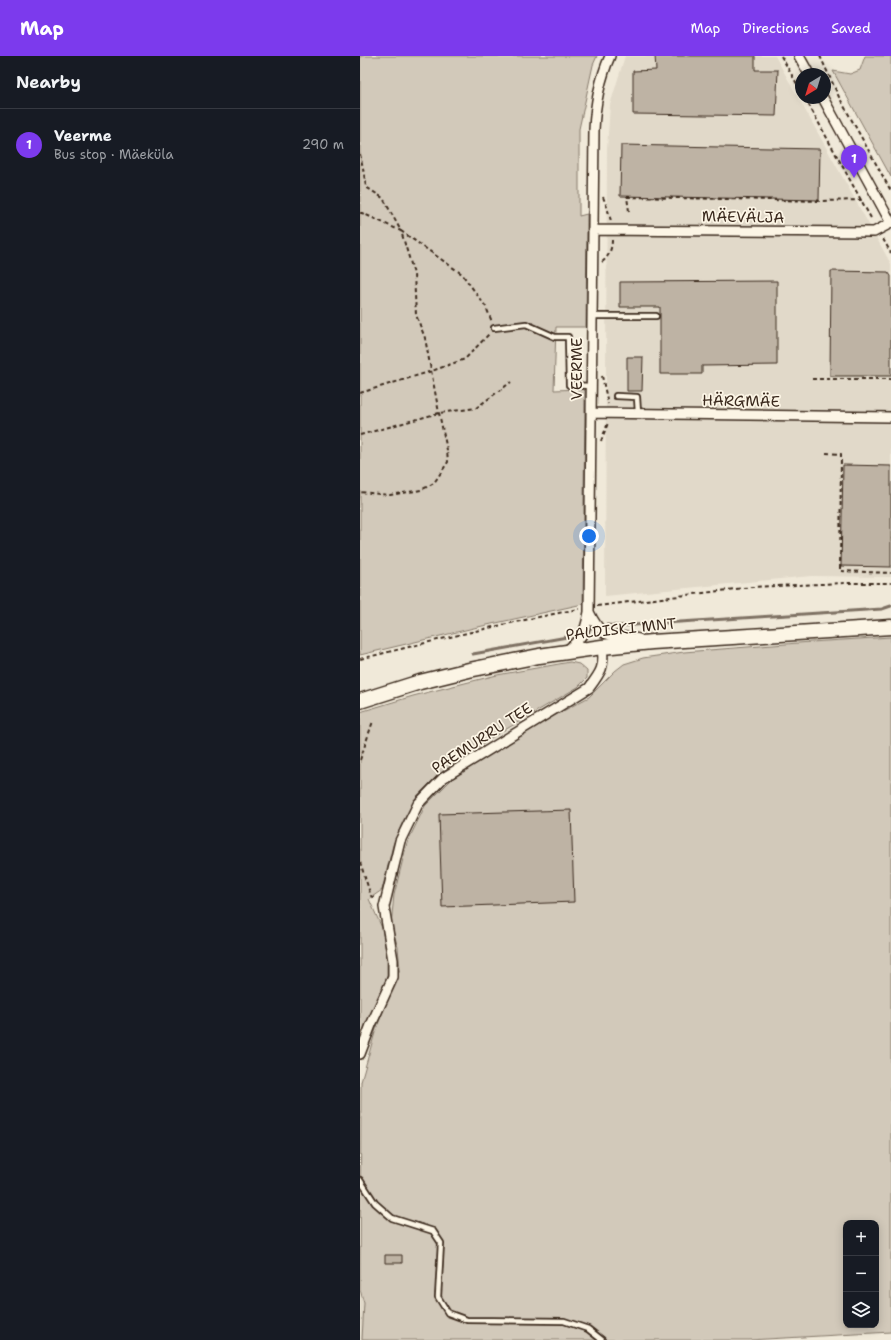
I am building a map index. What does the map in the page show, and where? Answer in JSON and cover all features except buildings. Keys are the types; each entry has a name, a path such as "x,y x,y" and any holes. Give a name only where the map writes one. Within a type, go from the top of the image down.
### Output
{"main road":[{"name":"PALDISKI MNT","path":"360,701 427,680 539,656 602,647 652,642 891,627"}],"street":[{"name":"VEERME","path":"564,653 581,637 587,623 589,609 595,114 603,77 610,56"},
{"path":"799,56 806,68"},
{"path":"826,104 891,223"},
{"name":"MÄEVÄLJA","path":"593,230 874,232 891,223"},
{"name":"HÄRGMÄE","path":"591,413 891,417"},
{"path":"589,609 595,624 607,635 630,637 652,642"},
{"name":"PAEMURRU TEE","path":"360,1054 371,1025 393,977 393,960 384,906 400,841 418,804 443,778 589,688 599,675 604,660 602,647"}],"lane":[{"path":"592,316 656,316"},
{"path":"494,328 526,324 555,337 568,337 569,386 591,386"},
{"path":"616,396 637,397 638,413"},
{"path":"360,1180 375,1204 392,1218 433,1231 441,1242 438,1297 448,1313 467,1320 564,1321 588,1329 602,1340"}],"path":[{"path":"781,56 795,80"},
{"path":"820,56 839,97 891,191"},
{"path":"808,104 872,220"},
{"path":"812,112 816,110"},
{"path":"360,154 364,168 366,187 383,198 401,231 414,274 416,315 425,338 447,450 448,462 434,483 421,490 390,494 360,492"},
{"path":"601,195 607,207 611,221 612,244 607,258 601,263"},
{"path":"629,211 627,197 820,201 862,200"},
{"path":"360,213 401,231 462,274 486,307 494,328 466,359 360,393"},
{"path":"883,238 891,253"},
{"path":"812,379 891,379"},
{"path":"360,435 439,413 476,408 511,382"},
{"path":"826,453 842,454 840,571 891,573"},
{"path":"360,659 542,616 637,600 752,587 844,583 891,583"},
{"path":"360,760 373,721"},
{"path":"360,862 372,896 384,906"}],"shaded area":[{"path":"360,56 597,56 593,65 579,129 579,216 587,214 586,327 556,327 554,390 583,389 585,391 583,604 360,655"},
{"path":"625,56 775,56 795,92 795,104 802,104 891,264 891,577 811,576 605,596 607,149 610,105"},
{"path":"865,56 891,56 891,177 833,71 850,74 860,70"},
{"path":"891,637 891,1332 749,1340 362,1340 364,1303 360,1290 361,1082 376,1029 400,969 398,947 391,925 394,895 407,843 425,806 452,779 528,730 589,697 624,664 643,658 684,652"},
{"path":"570,662 579,664 587,671 587,678 578,687 486,741 437,776 417,796 403,821 393,845 382,890 369,899 382,928 387,958 387,978 360,1041 360,712 413,696 497,675"},
{"path":"360,1290 364,1303 362,1340 360,1340"}],"waterway":[{"path":"607,625 618,626 882,609 891,606"},
{"path":"473,654 567,637"}],"place":[{"name":"Veerme","path":"854,178"}]}
